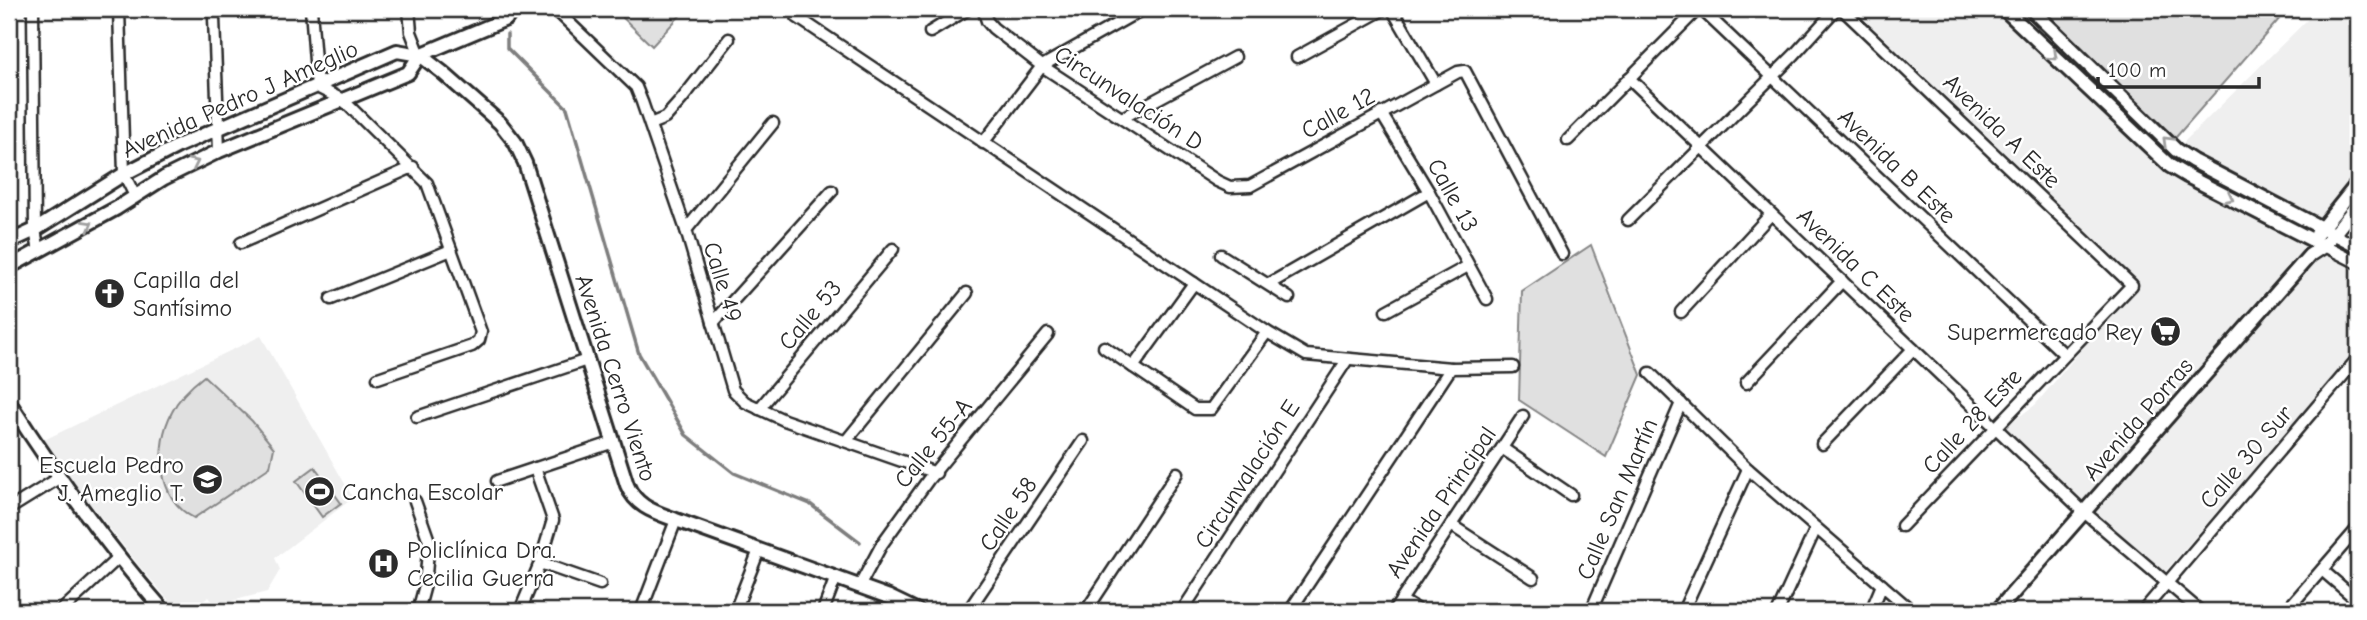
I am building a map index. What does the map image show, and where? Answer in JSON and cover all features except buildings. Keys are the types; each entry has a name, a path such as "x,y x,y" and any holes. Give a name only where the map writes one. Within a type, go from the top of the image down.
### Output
{"street":[{"path":"33,9 35,230 39,251"},
{"path":"119,9 124,174 135,197"},
{"path":"312,9 317,87 343,100 427,183 481,332 479,340 472,346 378,378"},
{"path":"409,9 411,32 421,55"},
{"path":"513,10 539,9"},
{"name":"Calle 49","path":"552,9 558,11 636,87 686,230 733,390 745,402 783,420 936,473"},
{"path":"930,32 968,9"},
{"name":"Circunvalación D","path":"983,9 993,28 1042,66 1230,187"},
{"path":"983,143 1042,66 1143,9"},
{"path":"1297,57 1384,9"},
{"path":"1392,9 1436,84"},
{"path":"1568,140 1699,9"},
{"name":"Avenida B Este","path":"1699,9 1773,76 2064,354"},
{"path":"1628,220 1702,149 1836,9"},
{"name":"Avenida A Este","path":"1842,9 2132,285"},
{"path":"2004,9 2170,166 2358,263"},
{"path":"2031,9 2176,149 2193,161 2358,247"},
{"name":"Avenida Pedro J Ameglio","path":"9,242 35,230 124,174 180,145 397,51 421,55 506,19 513,10"},
{"path":"797,17 1267,332 1306,355 1451,368 1513,367"},
{"path":"214,18 219,151"},
{"path":"650,124 665,118 729,39"},
{"name":"Avenida Pedro J Ameglio","path":"9,267 164,178 219,151 408,74 421,55"},
{"name":"Avenida Cerro Viento","path":"421,55 499,123 515,142 526,163 627,485 636,501 676,520 860,585 914,610"},
{"path":"1122,118 1235,57"},
{"name":"Calle 12","path":"1230,187 1250,186 1381,113 1458,72 1465,71 1562,254"},
{"name":"Avenida C Este","path":"1629,78 2084,512 2200,611"},
{"name":"Calle 13","path":"1381,113 1429,192 1487,299"},
{"path":"686,230 773,123"},
{"path":"241,243 413,167"},
{"name":"Avenida Porras","path":"2319,243 2321,228 2358,183"},
{"path":"713,323 832,191"},
{"path":"1269,284 1429,192"},
{"name":"Avenida Porras","path":"1997,611 2319,243 2333,234 2358,204"},
{"path":"1681,312 1771,214"},
{"name":"Calle 53","path":"759,409 893,249"},
{"path":"331,299 452,250"},
{"path":"1221,255 1289,298"},
{"path":"1387,312 1468,267"},
{"path":"1746,383 1842,281"},
{"path":"1133,367 1194,283"},
{"name":"Calle 28 Este","path":"1902,526 2132,285"},
{"path":"846,441 967,293"},
{"path":"1104,347 1195,409 1211,409 1267,332"},
{"name":"Calle 55-A","path":"860,585 882,544 1048,334"},
{"path":"1822,444 1913,348"},
{"name":"Calle 30 Sur","path":"2143,611 2358,358"},
{"path":"417,417 587,359"},
{"name":"Circunvalación E","path":"1182,611 1347,360"},
{"path":"1290,611 1451,368"},
{"path":"1650,373 1748,469 1912,611"},
{"path":"9,402 118,558 164,611"},
{"name":"Calle San Martín","path":"1591,611 1681,403"},
{"name":"Avenida Principal","path":"1394,611 1523,416"},
{"name":"Calle 58","path":"968,611 1083,441"},
{"path":"497,481 614,442"},
{"path":"1502,448 1571,495"},
{"path":"520,611 540,563 553,520 535,468"},
{"path":"1683,611 1748,469"},
{"path":"1086,611 1177,473"},
{"path":"9,509 60,478"},
{"path":"415,501 429,541 425,585 418,611"},
{"path":"641,611 676,520"},
{"path":"1451,525 1533,578"},
{"path":"1778,611 1816,528"},
{"path":"2286,611 2358,528"},
{"path":"736,611 759,551"},
{"path":"61,611 118,558"},
{"path":"540,563 600,584"},
{"path":"2322,570 2358,601"},
{"path":"823,611 836,577"},
{"path":"1871,611 1882,585"},
{"path":"1401,600 1419,611"}],"shaded area":[{"path":"614,9 686,9 652,46"},
{"path":"1854,9 1995,9 2182,181 2305,243 2304,252 2083,500 2005,427 2035,405 2139,281"},
{"path":"2031,9 2288,9 2170,144"},
{"path":"2318,9 2358,9 2358,181 2321,227 2176,150"},
{"path":"1591,245 1641,375 1606,457 1519,400 1522,291"},
{"path":"2324,252 2358,269 2358,347 2164,573 2093,510"},
{"name":"Escuela Pedro J. Ameglio T.","path":"261,336 353,498 275,558 280,570 267,592 235,600 217,608 209,597 188,611 178,611 56,460 44,440"},
{"path":"204,376 252,421 274,448 270,467 194,518 172,498 162,471 161,455 166,426 175,407 186,392"},
{"name":"Cancha Escolar","path":"315,467 341,503 322,517 296,481"}],"waterway":[{"path":"507,34 507,48 567,108 639,354 686,435 734,473 810,504 860,542"}],"place":[{"name":"Capilla del Santísimo","path":"110,294"},
{"name":"Supermercado Rey","path":"2165,332"},
{"name":"Escuela Pedro J. Ameglio T.","path":"207,479"},
{"name":"Cancha Escolar","path":"319,492"},
{"name":"Policlínica Dra. Cecilia Guerra","path":"384,564"}]}
